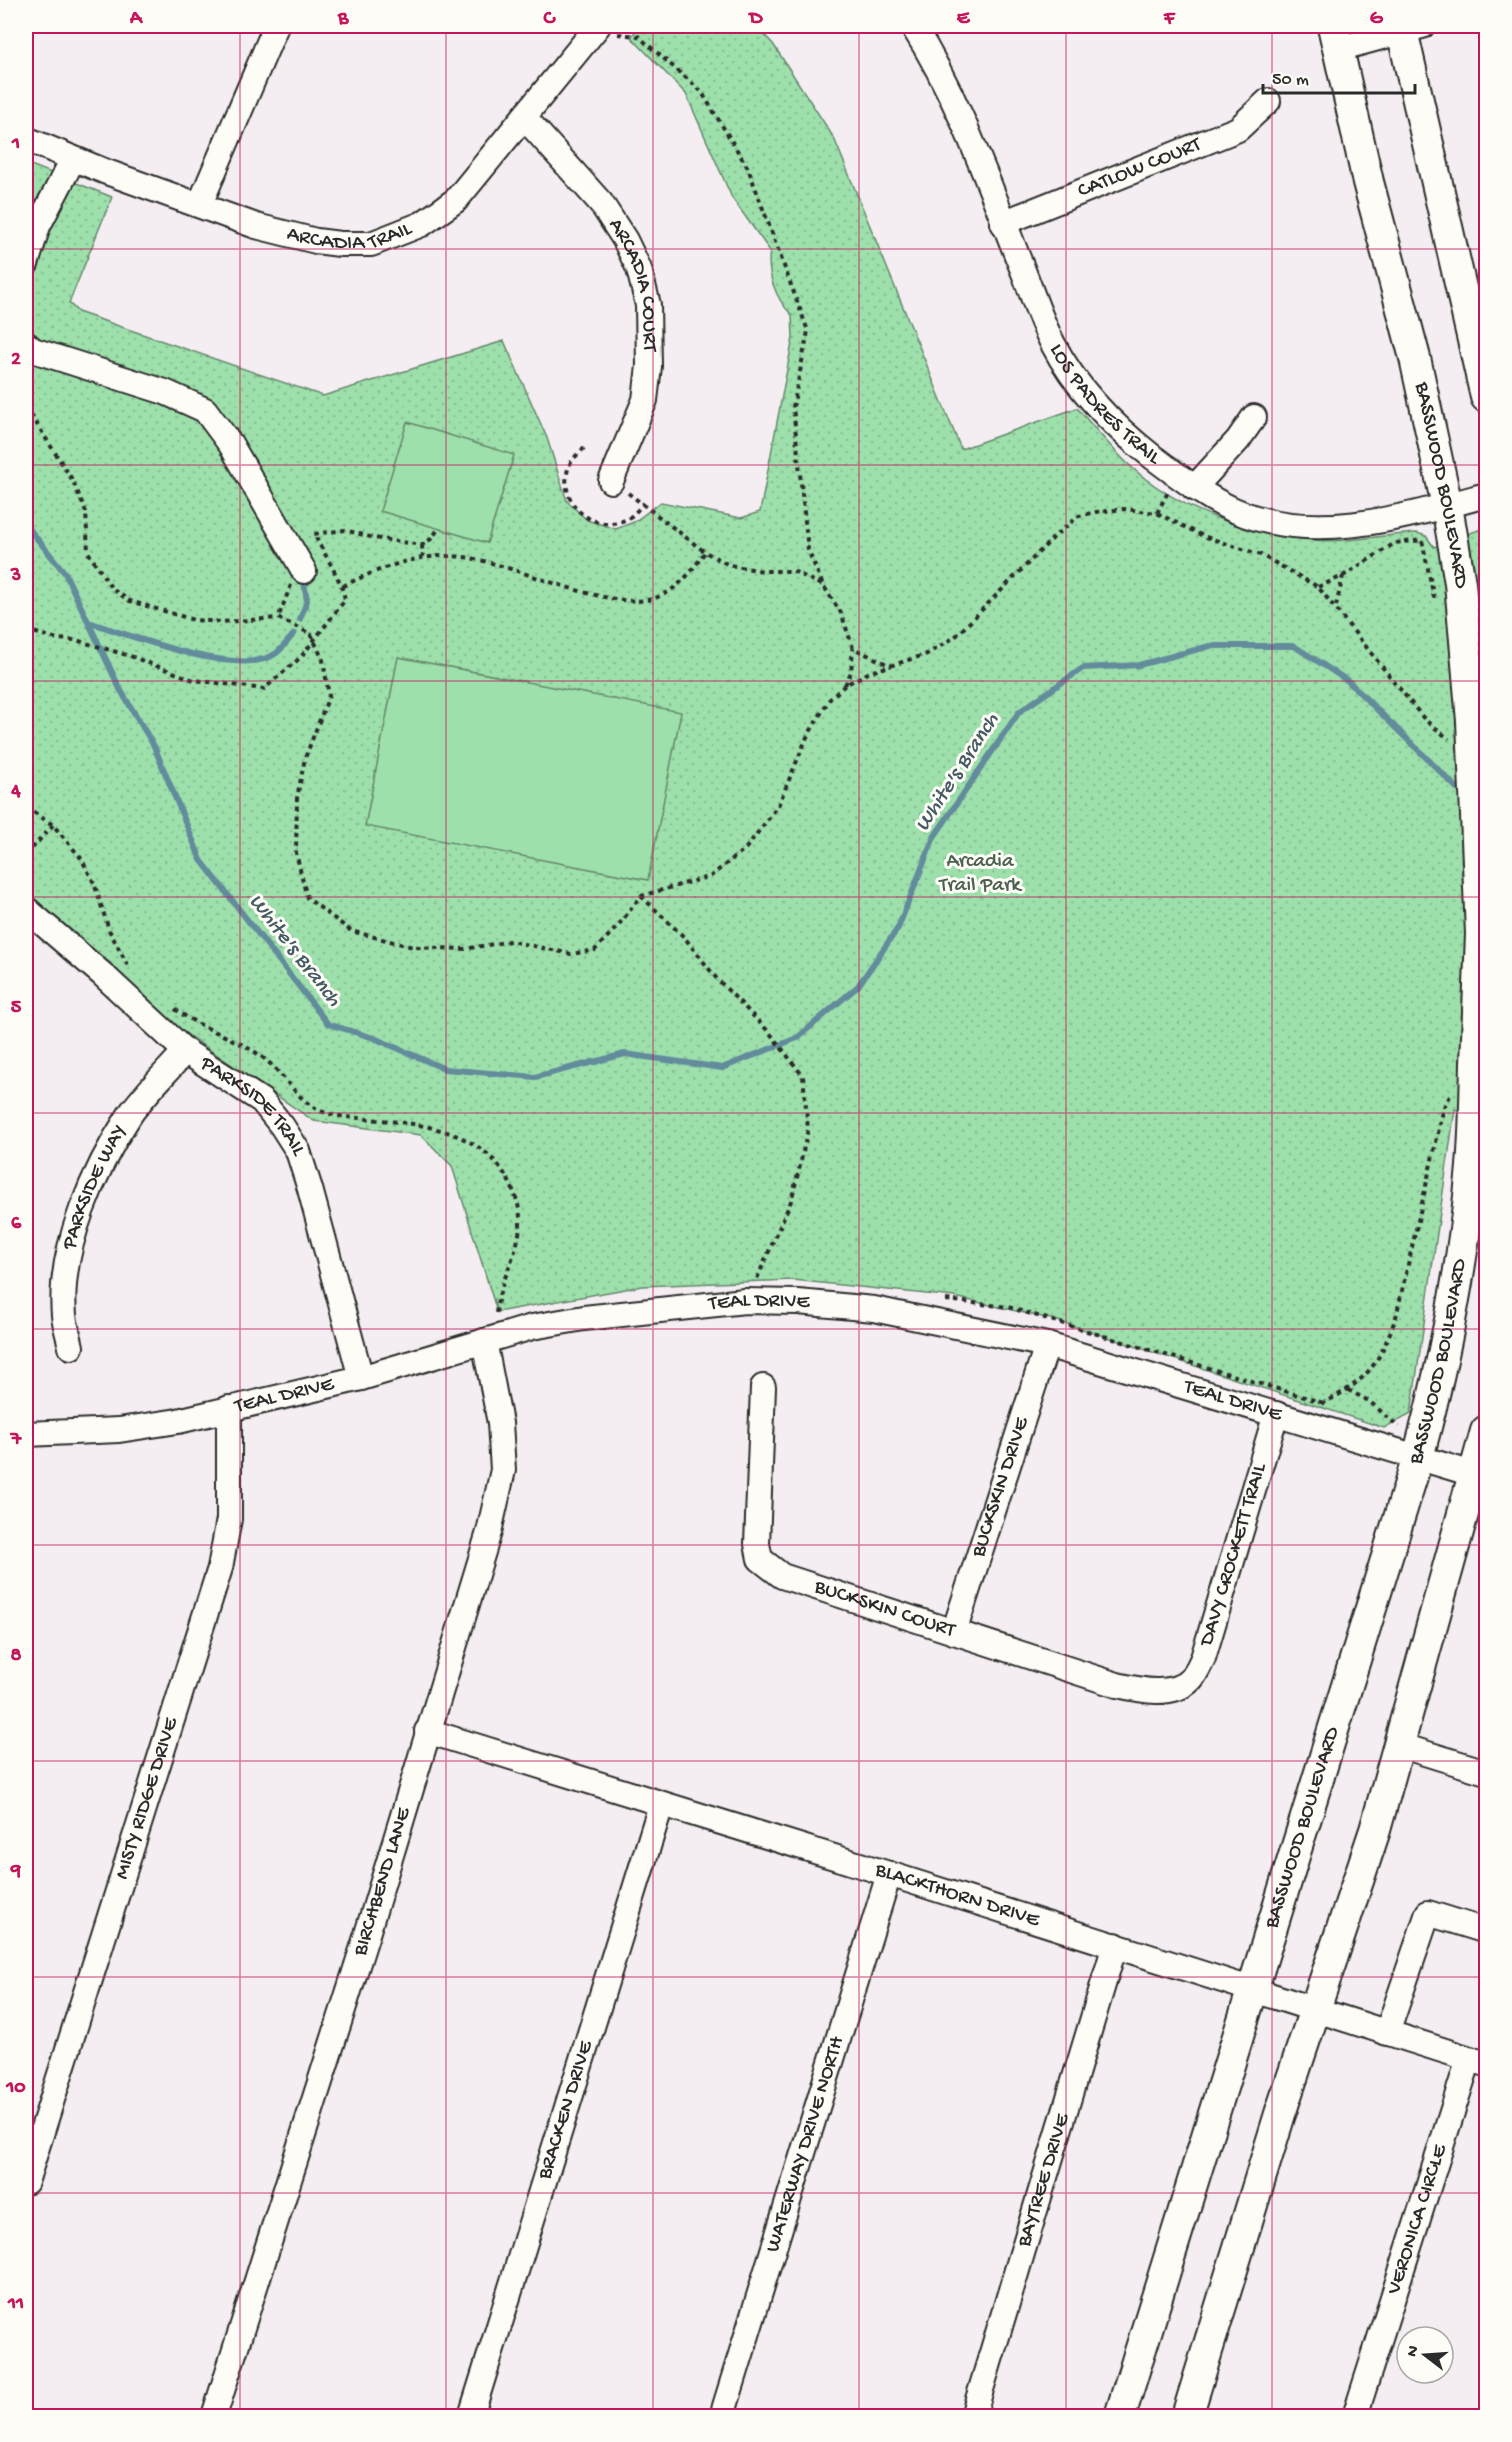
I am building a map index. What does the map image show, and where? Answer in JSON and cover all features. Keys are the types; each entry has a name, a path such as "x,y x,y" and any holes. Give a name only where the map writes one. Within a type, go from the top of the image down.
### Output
{"main road":[{"path":"1408,27 1486,398"},
{"name":"BASSWOOD BOULEVARD","path":"1120,2416 1418,1456 1449,1323 1468,1200 1481,934 1462,732 1460,583 1447,506 1415,358 1368,182 1336,37"},
{"path":"1187,2416 1280,2114 1375,1830 1481,1476 1486,1431"}],"street":[{"path":"200,204 276,26"},
{"name":"LOS PADRES TRAIL","path":"913,26 953,99 1053,344 1078,385 1135,443 1194,488 1235,510 1280,522 1320,526 1375,521 1447,506 1486,495"},
{"name":"ARCADIA TRAIL","path":"26,139 73,159 256,226 316,241 371,244 422,224 456,200 524,117 604,27"},
{"path":"1336,37 1408,27"},
{"name":"CATLOW COURT","path":"1003,223 1238,129 1268,101"},
{"name":"ARCADIA COURT","path":"524,117 607,212 625,240 639,269 648,305 649,366 645,400 611,481"},
{"path":"26,264 38,226 73,159"},
{"path":"26,344 33,350 165,392 205,410 231,445 304,571"},
{"path":"1194,488 1238,440 1254,417"},
{"name":"PARKSIDE TRAIL","path":"26,909 102,974 185,1051 262,1101 298,1150 361,1378"},
{"name":"PARKSIDE WAY","path":"71,1347 64,1315 67,1267 75,1228 100,1167 132,1112 185,1051"},
{"name":"TEAL DRIVE","path":"26,1434 119,1430 178,1421 361,1378 493,1339 584,1318 751,1302 798,1302 874,1309 1047,1345 1481,1476"},
{"name":"BIRCHBEND LANE","path":"214,2416 367,1934 489,1532 503,1470 493,1339"},
{"name":"BUCKSKIN DRIVE","path":"954,1632 1047,1345"},
{"name":"BUCKSKIN COURT","path":"763,1387 757,1544 760,1559 782,1576 1117,1686 1149,1692 1179,1686"},
{"name":"MISTY RIDGE DRIVE","path":"26,2182 220,1568 229,1519 229,1408"},
{"name":"DAVY CROCKETT TRAIL","path":"1179,1686 1191,1679 1203,1658 1284,1416"},
{"name":"BLACKTHORN DRIVE","path":"427,1731 1115,1945 1478,2062"},
{"path":"1399,1745 1485,1768"},
{"name":"BRACKEN DRIVE","path":"471,2416 638,1871 661,1805"},
{"name":"WATERWAY DRIVE NORTH","path":"722,2416 889,1874"},
{"path":"1387,2033 1428,1913 1486,1931"},
{"name":"BAYTREE DRIVE","path":"973,2416 1115,1945"},
{"name":"VERONICA CIRCLE","path":"1355,2416 1478,2062"}],"path":[{"path":"604,27 616,33 638,36 701,91 748,168 808,331 793,407 808,550 822,585 841,613 853,648 851,672 845,685"},
{"path":"26,407 73,482 86,512 88,552 112,589 130,602 194,620 222,622 278,618 311,634 323,660 329,696 305,758 297,798 296,853 307,898 351,931 413,947 465,949 510,941 571,954 596,950 641,896 711,876 746,848 778,806 807,737 829,700 845,685 868,673 927,654 955,637 1057,534 1078,516 1096,512 1124,510 1157,513 1203,536 1261,555 1318,587 1336,606 1425,720 1462,732"},
{"path":"584,448 570,464 566,485 572,505 580,513 588,520 608,524 629,518 644,503"},
{"path":"611,481 644,503 705,552 729,565 763,571 793,571 822,585"},
{"path":"26,630 57,639 76,640 130,656 194,680 264,689 301,657 345,600 343,586 334,576 314,534 345,530 385,540 422,545 437,531"},
{"path":"1318,587 1343,576 1395,543 1422,540"},
{"path":"422,545 423,557"},
{"path":"343,586 395,564 423,557 470,558 567,586 628,600 652,599 675,588 689,575 705,552"},
{"path":"278,618 290,586 304,571"},
{"path":"1336,606 1343,576"},
{"path":"853,648 892,666"},
{"path":"26,807 54,825 81,858 94,883 109,930 134,976"},
{"path":"26,855 54,825"},
{"path":"641,896 684,937 717,978 769,1032 803,1076 808,1129 791,1202 755,1283 751,1302"},
{"path":"169,1005 266,1060 314,1108 339,1116 414,1123 457,1134 482,1148 503,1173 518,1201 520,1225 515,1257 501,1290 495,1313 493,1339"},
{"path":"1284,1416 1348,1390 1374,1366 1383,1351 1396,1317 1444,1107 1455,1087"},
{"path":"1348,1390 1369,1401 1399,1427"}],"green space":[{"name":"Arcadia Trail Park","path":"640,26 756,26 773,44 834,138 961,449 1077,408 1120,456 1145,479 1189,506 1237,525 1287,537 1325,541 1417,533 1426,536 1434,547 1486,527 1486,1123 1455,1109 1411,1413 1384,1428 1055,1320 955,1297 793,1280 642,1286 497,1312 452,1166 421,1135 314,1121 169,1022 108,962 26,894 26,163 112,197 69,303 78,312 323,396 504,341 547,438 567,501 587,520 616,529 634,522 661,502 741,518 760,512 793,338 792,315 781,302 774,286 771,277 770,251 732,198 686,94 631,37"},
{"path":"407,422 514,455 487,543 380,511"},
{"path":"398,657 681,712 648,880 365,826"}],"waterway":[{"name":"White's Branch","path":"26,525 65,573 120,689 154,746 201,860 328,1024 374,1038 445,1069 535,1077 625,1054 722,1068 797,1038 858,986 898,928 934,837 1019,712 1083,668 1139,665 1210,646 1294,646 1348,681 1465,796"},
{"path":"300,619 307,601 304,582"},
{"path":"88,622 183,652 236,661 258,660 275,654 294,634"}]}
